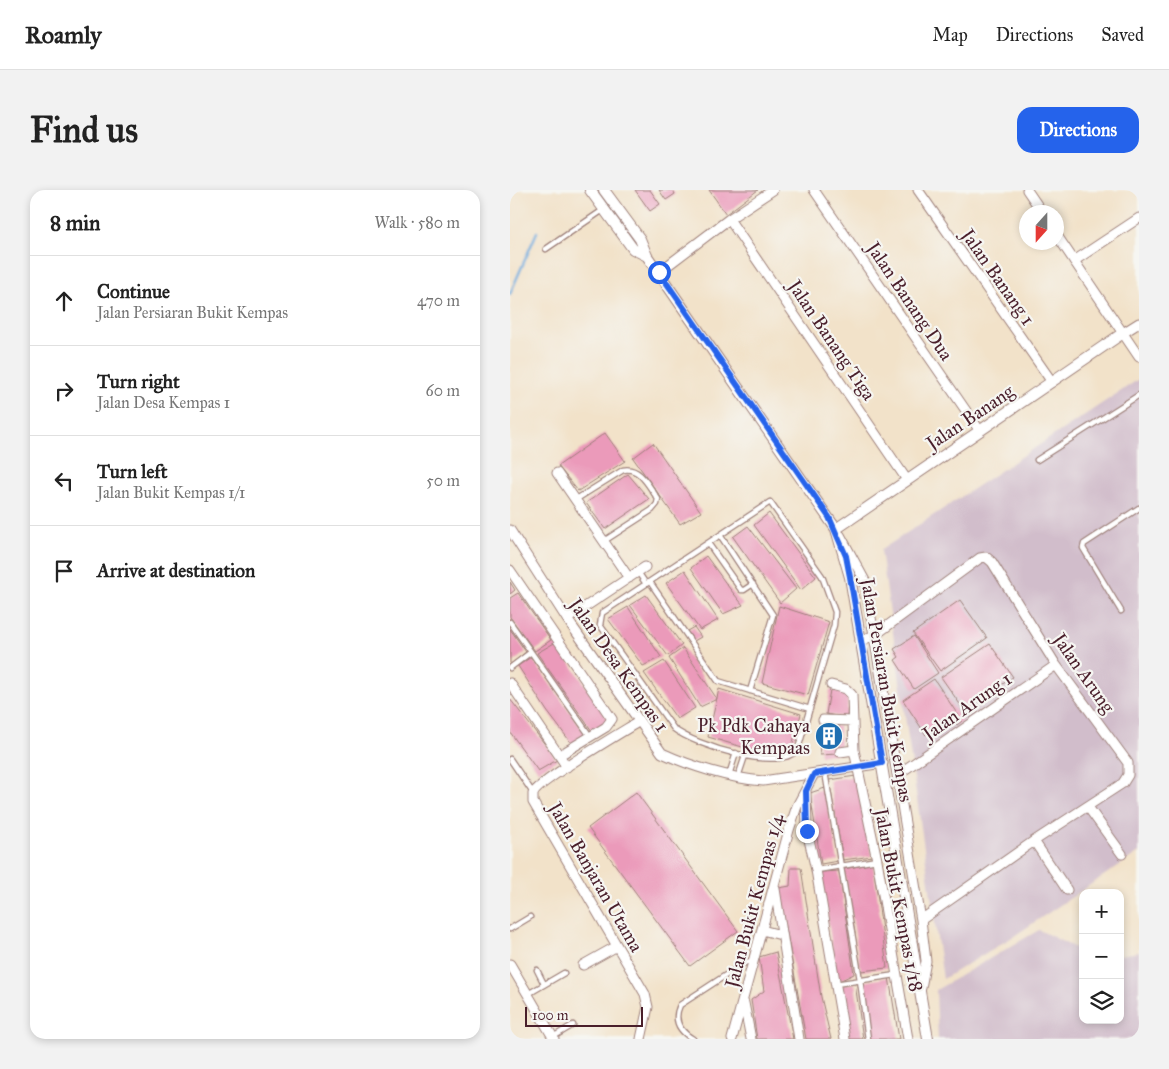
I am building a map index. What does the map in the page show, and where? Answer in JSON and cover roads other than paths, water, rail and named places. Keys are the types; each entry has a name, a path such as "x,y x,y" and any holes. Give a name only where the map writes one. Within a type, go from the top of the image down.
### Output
{"street":[{"name":"Jalan Persiaran Bukit Kempas","path":"590,190 632,249 647,256"},
{"name":"Jalan Persiaran Bukit Kempas","path":"604,190 640,239 647,256 836,529 850,577 928,1039"},
{"path":"659,272 729,219 773,190"},
{"name":"Jalan Banang Dua","path":"814,190 980,431"},
{"name":"Jalan Banang 1","path":"918,190 1052,382"},
{"path":"1027,190 1037,205"},
{"path":"1074,261 1139,218"},
{"name":"Jalan Banang Tiga","path":"729,219 907,480"},
{"path":"1064,246 1139,357"},
{"path":"1123,333 1139,323"},
{"name":"Jalan Banang","path":"836,529 1123,333"},
{"path":"557,473 629,578"},
{"path":"836,529 865,582 875,635 921,920 926,961 920,989"},
{"name":"Jalan Desa Kempas 1","path":"510,530 567,620 638,722 662,753 734,776 763,781 882,763"},
{"name":"Jalan Arung","path":"860,641 875,635 980,558 986,557 992,562 1056,665 1128,763 1128,775 1124,783 1034,841 921,920"},
{"path":"510,570 612,719 610,724 560,755"},
{"path":"567,620 641,570"},
{"name":"Jalan Arung 1","path":"897,775 1056,665"},
{"path":"510,682 567,767"},
{"name":"Jalan Bukit Kempas 1/18","path":"831,685 846,689 852,695 854,750 877,860 908,1039"},
{"path":"823,720 853,721"},
{"name":"Jalan Banjaran Utama","path":"638,722 567,767 537,788 533,794 534,802 647,1000 641,1039"},
{"path":"840,752 854,750"},
{"name":"Jalan Bukit Kempas 1/4","path":"732,1039 789,830 797,806 814,774"},
{"path":"806,791 807,831 816,870 834,984 845,1039"},
{"path":"1088,807 1122,854"},
{"path":"789,830 807,831"},
{"path":"1034,841 1067,890"},
{"path":"774,884 799,1039"},
{"path":"762,930 781,935"},
{"path":"583,964 617,946"},
{"path":"510,964 552,1038"},
{"path":"743,1001 751,1039"}],"lane":[{"path":"546,249 604,210"},
{"path":"1037,460 1139,395"},
{"path":"575,500 623,470 630,469 636,471 658,499 657,504 652,510 604,541"},
{"path":"770,502 822,576 828,590 835,618 798,749 793,754 766,760 745,756 687,737 674,730 600,625 602,614 708,543 770,502"},
{"path":"1121,611 1083,548 1084,544 1139,508"},
{"path":"720,535 773,615 750,691"},
{"path":"708,543 741,590 754,584"},
{"path":"641,570 648,583 718,681 810,709"},
{"path":"510,622 591,737"},
{"path":"510,668 531,652"},
{"path":"734,776 736,753"},
{"path":"734,776 745,756"},
{"path":"510,759 533,794"},
{"path":"825,772 842,867 868,1039"},
{"path":"816,870 877,860"},
{"path":"510,929 530,918"},
{"path":"693,1039 686,1035 678,1024 676,1014 680,1005 746,962 752,962"},
{"path":"538,970 544,984"},
{"path":"528,994 564,973"},
{"path":"834,984 898,974"},
{"path":"552,1038 573,1025"}],"waterway":[{"path":"510,294 537,232"}],"place":[{"name":"Pk Pdk Cahaya Kempaas","path":"829,736"}]}
